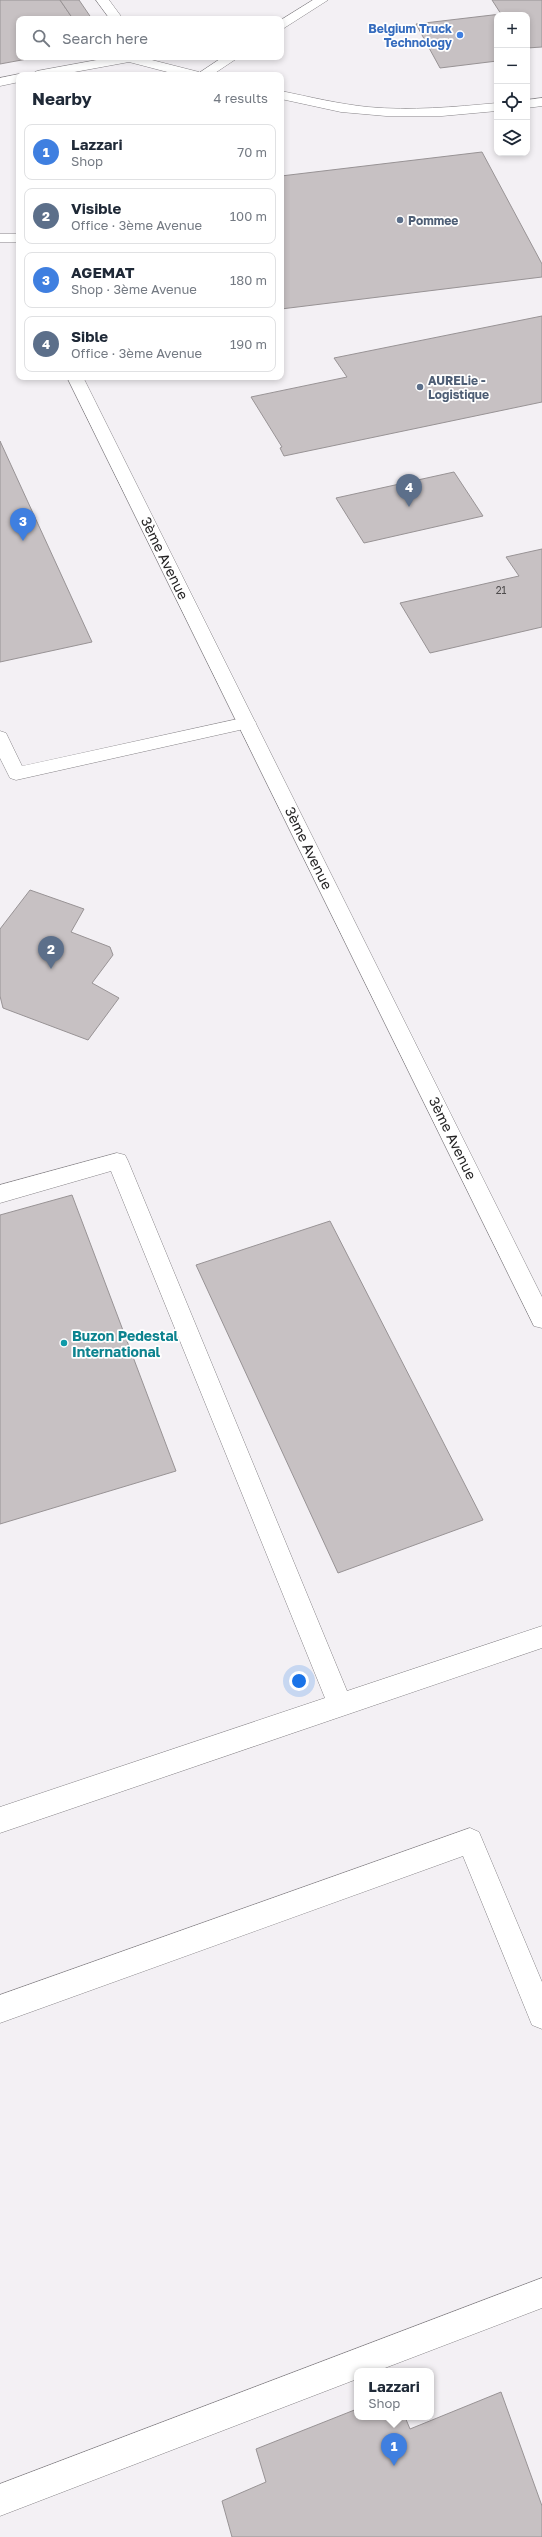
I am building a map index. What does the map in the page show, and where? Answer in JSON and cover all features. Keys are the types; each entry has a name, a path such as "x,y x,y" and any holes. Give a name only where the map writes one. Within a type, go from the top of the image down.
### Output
{"street":[{"path":"102,0 115,16"},
{"path":"284,24 322,0"},
{"path":"52,72 114,60"},
{"path":"140,60 183,72"},
{"path":"208,72 227,60"},
{"path":"0,82 16,79"},
{"path":"284,96 350,109 397,112 440,112 494,107"},
{"path":"530,104 542,102"},
{"path":"0,238 16,238"},
{"name":"3ème Avenue","path":"76,380 542,1319"},
{"path":"0,737 16,774 247,723"},
{"path":"0,1194 117,1162 340,1705"},
{"path":"0,1820 542,1637"},
{"path":"0,2009 470,1841 542,2015"},
{"path":"0,2500 542,2293"}],"building":[{"path":"0,0 60,0 71,16 16,16 16,60 22,60 0,64"},
{"path":"60,0 79,0 90,16 71,16"},
{"name":"Belgium Truck Technology","path":"492,0 542,0 542,47 530,48 530,12 500,12"},
{"name":"Belgium Truck Technology","path":"494,15 494,61 440,68 416,24"},
{"name":"Pommee","path":"482,152 542,264 542,277 284,309 284,176"},
{"name":"AURELie - Logistique","path":"542,316 542,402 284,456 280,448 282,447 251,397 347,377 334,358"},
{"path":"0,441 92,642 0,662"},
{"path":"454,472 483,516 364,543 336,498"},
{"path":"542,549 542,627 430,653 400,603 519,576 506,557"},
{"path":"30,890 84,909 71,932 110,947 113,955 92,983 119,998 88,1040 3,1008 0,996 0,929"},
{"name":"Buzon Pedestal International","path":"72,1195 176,1471 0,1524 0,1215"},
{"path":"330,1221 483,1520 338,1573 196,1265"},
{"path":"501,2392 542,2506 542,2537 232,2537 222,2501 266,2482 256,2449 354,2410 354,2420 406,2420 410,2429"}],"place":[{"name":"Belgium Truck Technology","path":"460,35"},
{"name":"Pommee","path":"400,220"},
{"name":"AURELie - Logistique","path":"420,387"},
{"name":"Sible","path":"409,507"},
{"name":"AGEMAT","path":"23,541"},
{"name":"Visible","path":"51,969"},
{"name":"Buzon Pedestal International","path":"64,1343"},
{"name":"Lazzari","path":"394,2466"}]}
